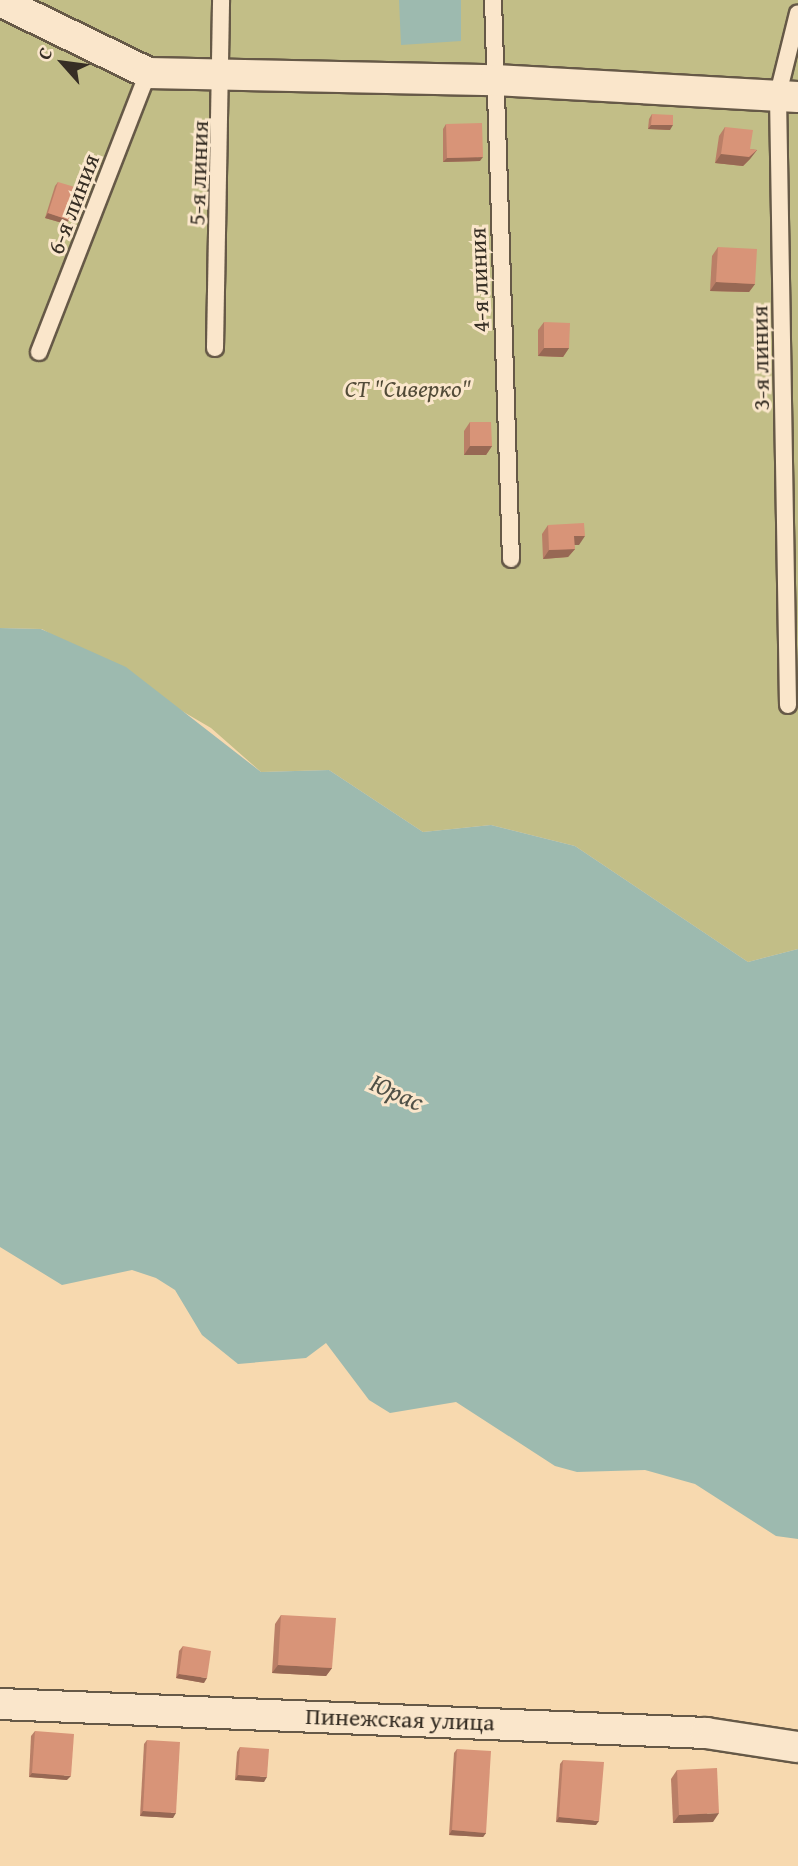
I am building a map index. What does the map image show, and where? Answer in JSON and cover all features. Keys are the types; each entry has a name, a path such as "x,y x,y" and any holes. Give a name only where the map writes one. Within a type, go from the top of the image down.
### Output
{"street":[{"path":"0,1 148,73 224,78 495,80 788,95"},
{"name":"Пинежская улица","path":"0,1704 706,1733 798,1747"}],"lane":[{"name":"5-я линия","path":"215,348 224,78 221,0"},
{"name":"4-я линия","path":"493,0 511,559"},
{"name":"3-я линия","path":"788,705 788,95 798,13"},
{"name":"6-я линия","path":"39,352 148,73"}],"green space":[{"name":"СТ \"Сиверко\"","path":"0,0 798,0 798,949 748,962 575,846 491,825 423,832 329,770 261,772 211,728 42,629 0,628"}],"water":[{"path":"399,0 461,0 461,41 401,45"},
{"name":"Юрас","path":"0,628 41,629 126,667 261,772 329,770 423,832 491,825 575,846 748,962 798,949 798,1539 776,1536 695,1484 645,1470 577,1472 555,1466 456,1402 390,1413 369,1400 326,1343 306,1358 238,1364 202,1335 175,1290 156,1278 132,1270 62,1285 0,1247"}],"building":[{"path":"652,114 673,115 673,125 651,125"},
{"path":"482,123 483,157 447,158 446,124"},
{"path":"725,127 753,130 750,149 757,150 749,157 721,154"},
{"path":"58,182 78,188 69,220 48,213"},
{"path":"718,247 757,249 755,284 716,282"},
{"path":"544,322 570,323 569,348 544,348"},
{"path":"470,422 491,422 492,446 470,446"},
{"path":"584,523 585,536 574,536 575,549 549,550 548,525"},
{"path":"281,1615 336,1618 332,1668 278,1665"},
{"path":"183,1646 211,1651 207,1678 179,1674"},
{"path":"35,1731 74,1734 71,1776 32,1773"},
{"path":"147,1740 180,1742 176,1813 143,1811"},
{"path":"240,1747 269,1749 267,1777 238,1775"},
{"path":"457,1749 491,1751 486,1833 452,1830"},
{"path":"563,1760 604,1762 599,1821 559,1817"},
{"path":"717,1768 719,1813 679,1815 677,1770"}]}
